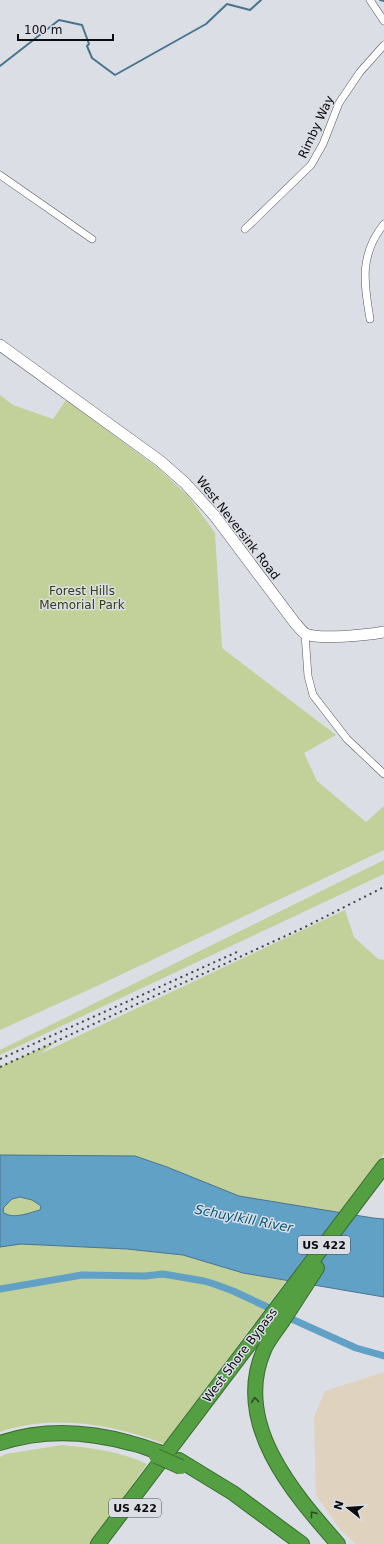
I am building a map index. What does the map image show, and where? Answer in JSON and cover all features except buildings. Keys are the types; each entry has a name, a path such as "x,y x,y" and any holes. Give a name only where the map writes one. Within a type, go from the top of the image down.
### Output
{"highway":[{"name":"West Shore Bypass","path":"101,1542 317,1268 382,1173"},
{"name":"West Shore Bypass","path":"275,1320 382,1173"},
{"path":"275,1320 257,1369 254,1396 259,1421 272,1454 286,1477 317,1520 338,1544"},
{"path":"0,1443 41,1433 68,1433 113,1439 158,1454 180,1464 234,1494 302,1544"},
{"path":"0,1448 42,1438 68,1438 112,1444 158,1454"},
{"path":"180,1464 240,1505 289,1544"}],"street":[{"path":"370,0 384,21"},
{"name":"Rimby Way","path":"245,229 311,165 323,144 339,103 360,72 384,45"},
{"path":"0,175 92,239"},
{"path":"370,319 365,285 365,265 371,243 384,224"},
{"name":"West Neversink Road","path":"0,345 160,461 185,483 214,515 295,623 305,634"},
{"path":"384,632 326,636 305,634 308,676 313,695 347,739 384,774"}],"shaded area":[{"path":"384,1372 384,1544 356,1544 340,1529 316,1495 314,1417 325,1391"}],"green space":[{"name":"Forest Hills Memorial Park","path":"0,395 13,405 53,419 66,400 158,468 189,497 215,533 222,648 336,735 304,753 317,781 366,822 384,806 384,850 97,986 0,1030"},
{"path":"384,860 384,874 0,1055 0,1050"},
{"path":"345,910 354,937 378,959 384,960 384,1154 339,1213 239,1196 167,1167 135,1156 89,1156 0,1185 0,1067 57,1041 40,1054"},
{"path":"20,1197 32,1200 41,1206 40,1210 16,1216 3,1212 4,1207 12,1199"},
{"path":"21,1244 127,1249 183,1255 243,1273 286,1281 164,1444 124,1431 83,1424 41,1423 0,1432 0,1247"},
{"path":"62,1445 105,1451 126,1456 147,1464 90,1544 0,1544 0,1457 6,1454"}],"water":[{"name":"Schuylkill River","path":"0,1155 135,1156 167,1167 239,1196 384,1219 384,1297 243,1273 183,1255 127,1249 21,1244 0,1247","holes":["20,1197 32,1200 41,1206 40,1210 16,1216 3,1212 4,1207 12,1199"]}],"waterway":[{"path":"0,66 59,20 82,25 89,44 87,46 92,58 115,75 206,24 227,4 250,10 261,0"},
{"path":"380,0 384,1"},
{"path":"0,1289 82,1275 145,1276 163,1274 214,1284 276,1311"},
{"path":"285,1316 356,1348 384,1356"}],"railway":[{"path":"0,1067 305,927 384,887"},
{"path":"0,1059 237,952"}]}
